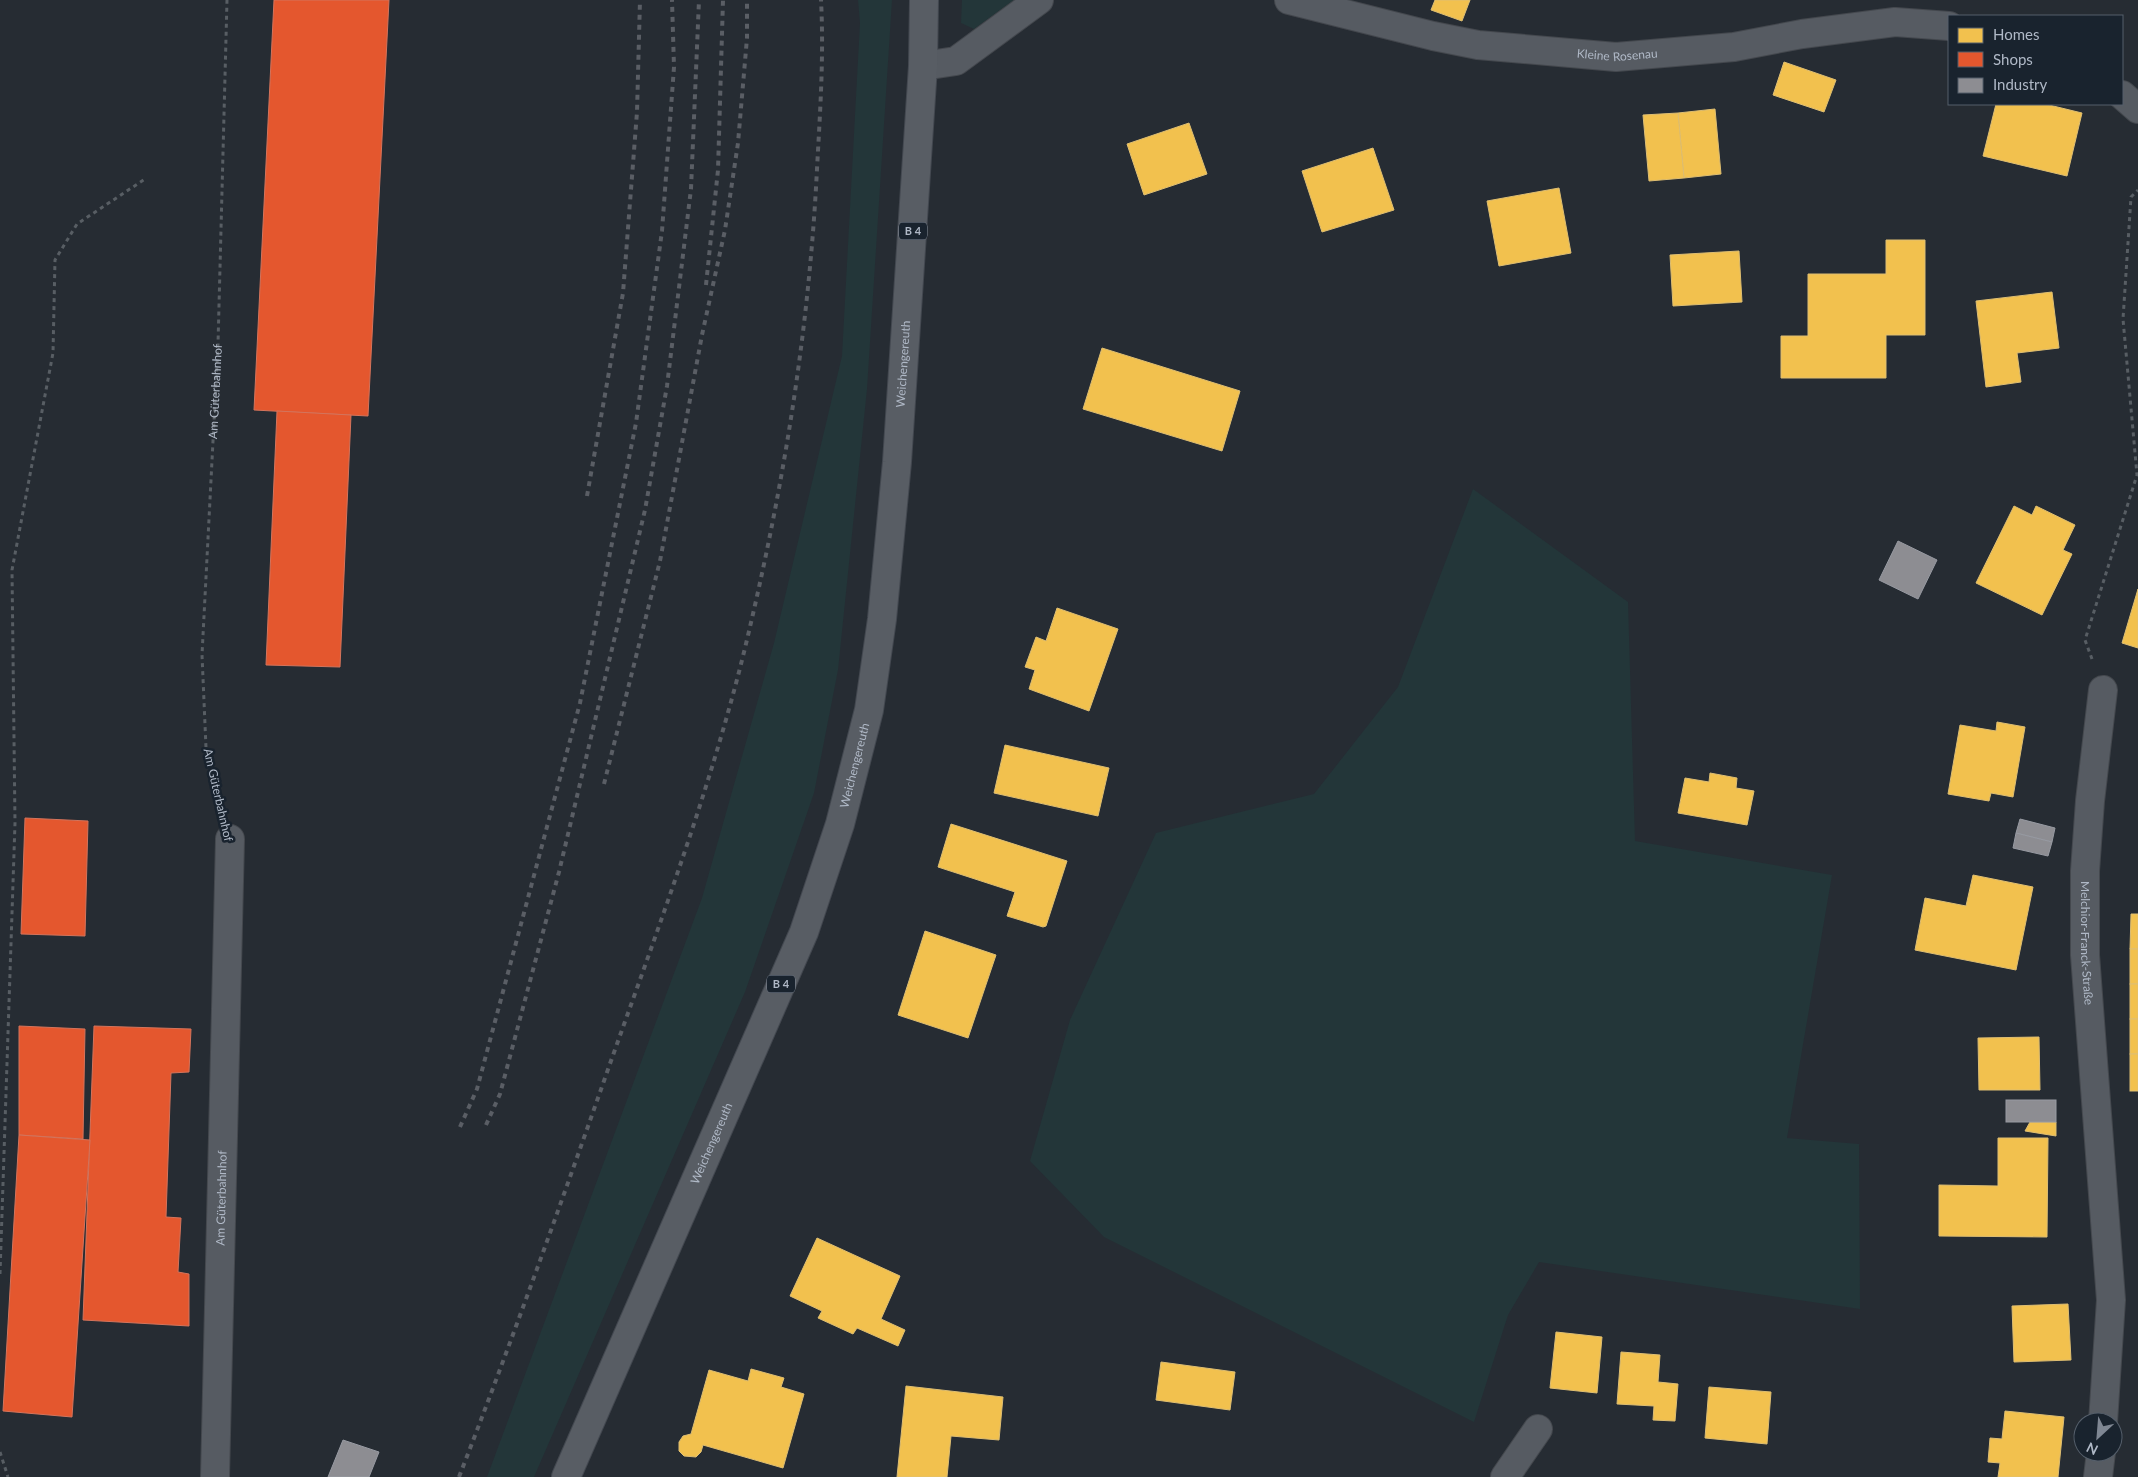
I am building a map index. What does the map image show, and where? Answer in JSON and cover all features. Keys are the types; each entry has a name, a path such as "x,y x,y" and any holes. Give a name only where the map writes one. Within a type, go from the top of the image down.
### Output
{"main road":[{"name":"Weichengereuth","path":"566,1477 804,932 840,824 869,710 882,619 897,462 923,66 924,0"}],"street":[{"path":"923,66 956,61 1039,0"},
{"name":"Kleine Rosenau","path":"1289,0 1433,36 1478,45 1616,57 1734,47 1802,34 1900,11 1948,26"},
{"path":"2123,96 2138,110"},
{"name":"Melchior-Franck-Straße","path":"2103,690 2090,801 2086,871 2085,955 2111,1300 2105,1412"},
{"name":"Am Güterbahnhof","path":"215,1477 230,839"},
{"path":"1505,1477 1538,1429"},
{"path":"2098,1477 2100,1462"}],"path":[{"name":"Am Güterbahnhof","path":"227,0 218,344 202,655 206,748 230,839"},
{"path":"0,1274 15,823 12,570 53,353 55,260 76,224 145,180"},
{"path":"2103,690 2085,640 2137,475 2123,319 2131,197 2138,190"},
{"path":"0,1452 8,1477"}],"shaded area":[{"path":"858,0 892,0 867,389 838,670 814,793 745,992 534,1477 487,1477 702,898 774,643 842,356 860,23"},
{"path":"962,0 1014,0 974,29 961,23"},
{"path":"1473,489 1628,602 1635,841 1832,875 1787,1138 1859,1144 1860,1309 1539,1262 1508,1315 1474,1422 1104,1237 1030,1161 1070,1020 1156,833 1314,794 1398,687"}],"building: Homes":[{"path":"1435,0 1470,0 1462,21 1431,10"},
{"path":"1784,62 1836,80 1824,112 1773,95"},
{"path":"1996,105 2049,105 2082,113 2067,176 1983,156"},
{"path":"1715,109 1721,174 1684,178 1678,113"},
{"path":"1678,113 1684,178 1649,181 1643,115"},
{"path":"1189,123 1207,174 1144,195 1127,144"},
{"path":"1373,148 1394,210 1322,232 1302,171"},
{"path":"1559,188 1571,253 1499,266 1487,201"},
{"path":"1886,240 1925,240 1925,335 1886,335 1886,378 1781,378 1781,336 1808,336 1808,274 1886,274"},
{"path":"1739,251 1742,302 1673,306 1670,255"},
{"path":"2052,292 2059,348 2017,353 2021,382 1986,387 1976,301"},
{"path":"1102,348 1240,391 1222,451 1083,409"},
{"path":"2014,506 2032,515 2036,506 2075,525 2063,550 2072,554 2042,615 1976,583"},
{"path":"2138,589 2138,648 2122,643"},
{"path":"1057,608 1118,629 1089,711 1029,689 1035,670 1025,667 1036,637 1046,641"},
{"path":"1997,722 2025,727 2013,797 1991,793 1989,801 1948,794 1960,725 1996,731"},
{"path":"1005,745 1109,768 1098,816 994,793"},
{"path":"1710,773 1737,778 1736,788 1754,791 1747,825 1678,813 1685,778 1709,782"},
{"path":"951,824 1067,861 1046,926 1043,927 1007,916 1015,892 938,867"},
{"path":"1973,875 2033,887 2016,970 1915,950 1925,898 1966,906"},
{"path":"2131,914 2138,914 2138,949 2130,949"},
{"path":"925,931 996,955 968,1038 898,1015"},
{"path":"2130,949 2138,949 2138,984 2130,984"},
{"path":"2130,984 2138,984 2138,1019 2130,1019"},
{"path":"2130,1019 2138,1019 2138,1054 2130,1054"},
{"path":"2039,1037 2040,1090 1979,1090 1978,1038"},
{"path":"2130,1054 2138,1054 2138,1091 2130,1091"},
{"path":"2030,1122 2056,1122 2056,1136 2025,1131"},
{"path":"1998,1138 2048,1138 2047,1237 1939,1236 1939,1185 1998,1186"},
{"path":"817,1238 900,1276 881,1319 905,1330 898,1346 857,1328 853,1334 818,1318 822,1311 790,1296"},
{"path":"2068,1304 2071,1360 2014,1362 2012,1306"},
{"path":"1556,1332 1602,1337 1597,1393 1550,1388"},
{"path":"1621,1352 1660,1355 1658,1382 1678,1384 1675,1421 1653,1420 1654,1406 1617,1404"},
{"path":"1161,1362 1235,1372 1230,1410 1156,1400"},
{"path":"751,1369 784,1378 781,1387 804,1394 783,1468 703,1445 701,1452 696,1457 684,1456 679,1451 679,1442 683,1436 691,1434 709,1370 748,1381"},
{"path":"906,1386 1003,1397 999,1440 951,1436 947,1477 897,1477"},
{"path":"1709,1387 1771,1392 1767,1444 1705,1438"},
{"path":"2005,1411 2064,1417 2058,1477 1998,1477 2000,1463 1988,1462 1990,1438 2002,1439"}],"building: Shops":[{"path":"274,0 389,0 368,416 254,410"},
{"path":"277,411 351,415 340,667 266,665"},
{"path":"25,818 88,821 85,936 21,934"},
{"path":"19,1026 85,1029 83,1139 19,1135"},
{"path":"94,1026 191,1029 189,1072 171,1073 166,1217 181,1218 178,1272 189,1274 189,1326 83,1320"},
{"path":"19,1135 90,1140 72,1417 3,1411"}],"building: Industry":[{"path":"1898,541 1937,560 1918,599 1879,580"},
{"path":"2020,819 2055,828 2052,842 2016,833"},
{"path":"2016,833 2052,842 2048,856 2013,848"},
{"path":"2006,1100 2056,1100 2056,1122 2006,1122"},
{"path":"343,1440 379,1452 369,1477 328,1477"}],"railway":[{"path":"587,496 623,293 637,112 640,0"},
{"path":"460,1127 477,1089 580,703 636,423 662,231 674,67 672,0"},
{"path":"486,1125 500,1094 559,872 645,510 667,386 691,189 699,0"},
{"path":"706,285 718,170 723,0"},
{"path":"604,784 660,561 702,335 725,230 738,143 747,38 747,0"},
{"path":"459,1477 499,1373 666,906 717,752 745,648 771,529 801,350 808,290 817,169 822,63 821,0"}]}
